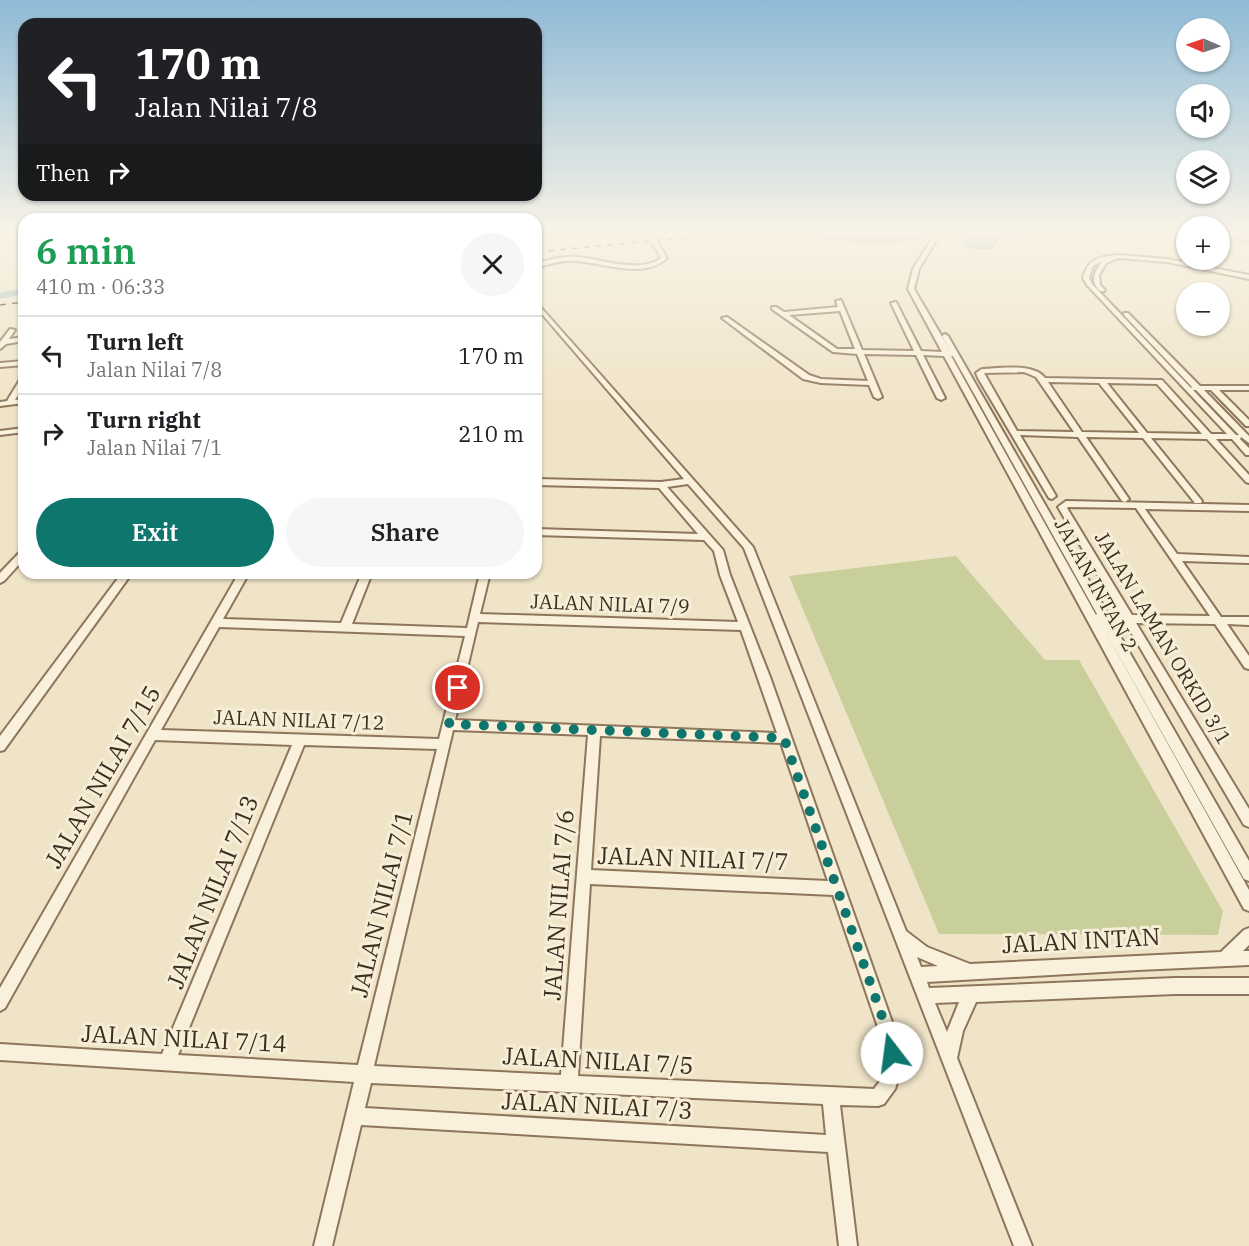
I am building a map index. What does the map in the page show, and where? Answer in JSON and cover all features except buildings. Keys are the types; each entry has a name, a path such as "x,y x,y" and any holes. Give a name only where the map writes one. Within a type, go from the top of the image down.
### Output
{"street":[{"name":"JALAN INTAN 2","path":"911,290 951,354 1098,618 1249,904"},
{"path":"1095,290 1249,453"},
{"path":"1102,290 1247,439"},
{"path":"839,301 878,397"},
{"path":"894,303 941,398"},
{"path":"774,308 830,349 951,354"},
{"path":"783,314 843,309"},
{"path":"542,311 748,547 1023,1246"},
{"path":"725,318 806,377 820,381 872,382"},
{"path":"2,344 12,330"},
{"path":"2,344 18,340"},
{"path":"0,365 18,364"},
{"path":"1052,496 980,373 986,370 1032,371 1042,380 1125,499"},
{"path":"1042,380 1159,382 1249,480"},
{"path":"1101,381 1198,501"},
{"path":"1212,387 1249,423"},
{"path":"1187,388 1249,388"},
{"path":"9,403 18,389"},
{"path":"0,404 18,402"},
{"path":"0,433 18,431"},
{"path":"1015,433 1247,439"},
{"path":"542,482 661,485 690,481"},
{"path":"661,485 718,550 836,888"},
{"name":"JALAN LAMAN ORKID 3/1","path":"1139,506 1066,504 1062,507 1249,821"},
{"path":"1139,506 1249,508"},
{"path":"1139,506 1249,665"},
{"path":"542,532 707,537"},
{"path":"1175,557 1249,561"},
{"path":"0,579 18,560"},
{"path":"0,746 124,579"},
{"name":"JALAN NILAI 7/15","path":"0,1003 241,579"},
{"path":"345,627 365,579"},
{"name":"JALAN NILAI 7/1","path":"323,1246 484,579"},
{"name":"JALAN INTAN 2","path":"1098,618 1249,874"},
{"path":"1098,618 1249,621"},
{"name":"JALAN NILAI 7/9","path":"216,623 345,627 745,626"},
{"path":"449,724 784,738"},
{"name":"JALAN NILAI 7/6","path":"569,1083 594,730"},
{"name":"JALAN NILAI 7/12","path":"152,735 444,744"},
{"name":"JALAN NILAI 7/13","path":"167,1061 300,739"},
{"name":"JALAN NILAI 7/7","path":"584,877 836,888"},
{"name":"JALAN NILAI 7/5","path":"365,1074 878,1098 891,1082 894,1068 890,1039 836,888"},
{"path":"1225,958 1249,935"},
{"path":"901,936 922,952 968,971"},
{"name":"JALAN INTAN","path":"916,975 1249,958"},
{"path":"925,996 1175,986 1249,986"},
{"path":"950,1059 955,1031 971,994"},
{"name":"JALAN NILAI 7/14","path":"0,1052 365,1074"},
{"path":"830,1095 848,1246"},
{"name":"JALAN NILAI 7/3","path":"355,1116 836,1144"}],"green space":[{"path":"956,556 1045,660 1079,660 1223,911 1218,935 939,934 789,576"}],"waterway":[{"path":"0,296 18,292"}],"railway":[{"path":"0,305 18,303"}],"route":[{"path":"458,688 449,724 784,738 890,1039 892,1053"}]}
